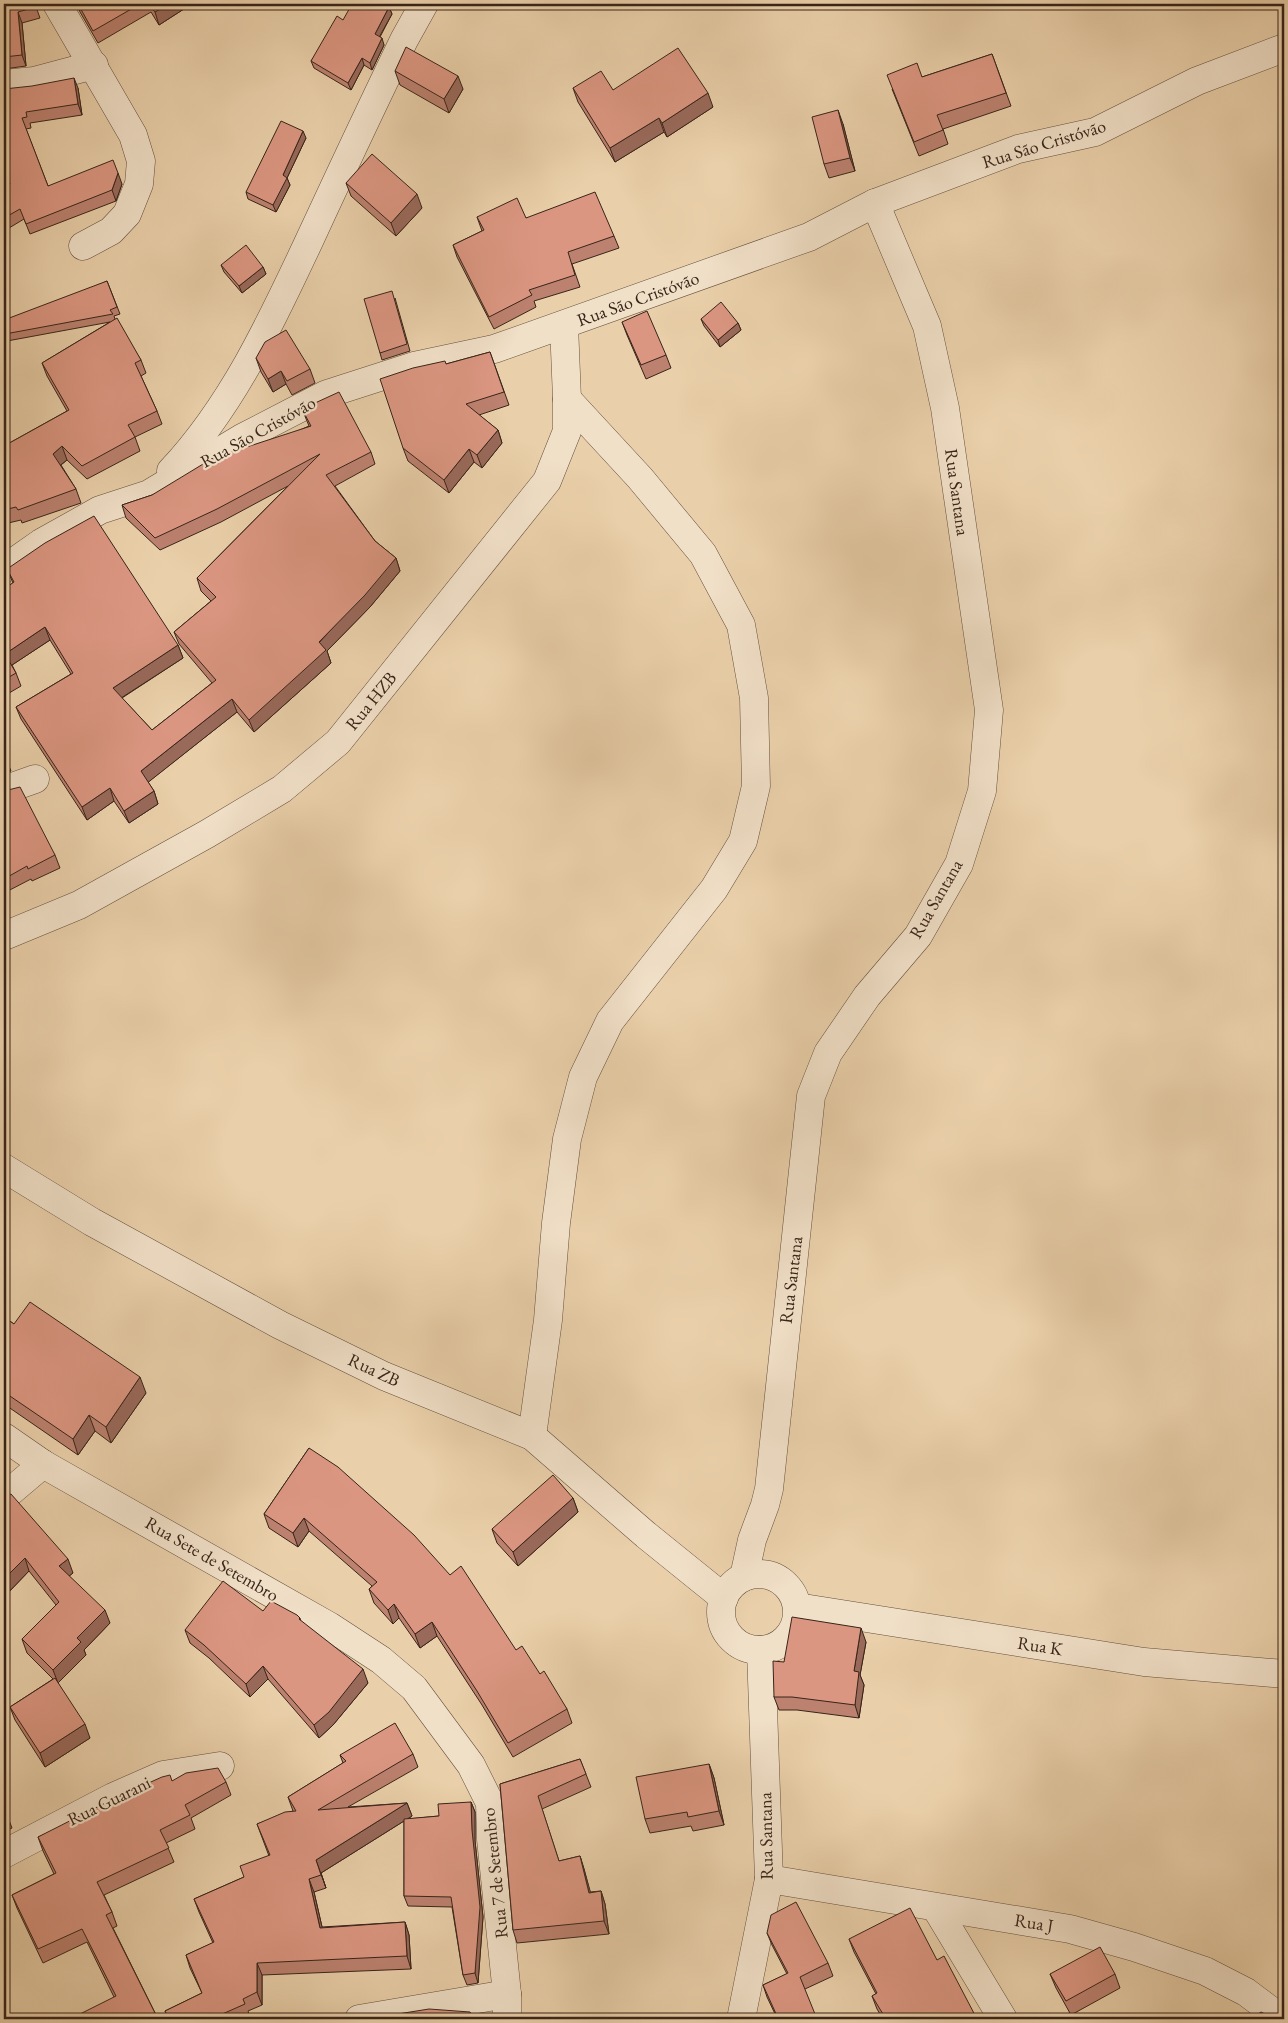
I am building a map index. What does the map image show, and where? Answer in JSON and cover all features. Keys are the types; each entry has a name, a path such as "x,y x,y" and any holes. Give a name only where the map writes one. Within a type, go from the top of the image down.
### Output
{"street":[{"path":"57,4 133,135 141,161 139,184 127,214 111,231 83,246"},
{"path":"149,494 189,452 226,403 285,292 404,40 424,4"},
{"name":"Rua São Cristóvão","path":"4,569 41,543 100,510 149,494 242,438 327,394 414,366 494,349 809,238 875,203 1018,149 1095,132 1197,81 1284,48"},
{"path":"4,84 34,81 94,65"},
{"name":"Rua Santana","path":"744,1577 752,1540 765,1505 768,1489 811,1096 828,1053 867,996 918,936 959,864 982,791 989,710 945,408 927,326 875,203"},
{"name":"Rua HZB","path":"4,936 79,905 206,834 282,789 338,742 547,481 567,431 564,325"},
{"path":"532,1436 548,1320 556,1223 567,1139 584,1077 610,1021 714,889 743,842 756,786 754,698 741,625 703,554 640,478 567,399"},
{"path":"4,790 35,779"},
{"name":"Rua ZB","path":"4,1168 92,1222 280,1325 384,1376 532,1436 646,1535 724,1598"},
{"name":"Rua Sete de Setembro","path":"4,1438 43,1464 329,1626 381,1660 414,1688"},
{"path":"4,1497 43,1464"},
{"path":"761,1574 778,1579 791,1591 797,1608 796,1623 788,1636 776,1646 761,1650 746,1648 733,1640 724,1628 721,1613 724,1598 731,1586 744,1577 761,1574"},
{"name":"Rua K","path":"797,1608 1144,1662 1284,1674"},
{"name":"Rua Santana","path":"741,2019 769,1879 761,1650"},
{"name":"Rua 7 de Setembro","path":"414,1688 470,1765 490,1803 491,1839 507,2006"},
{"name":"Rua Guarani","path":"4,1854 113,1796 163,1775 220,1766"},
{"name":"Rua J","path":"769,1879 1070,1929 1134,1947 1204,1971 1246,1992 1282,2019"},
{"path":"936,1908 1003,2019"},
{"path":"359,2019 507,2006"}],"building":[{"path":"4,4 35,4 36,7 18,12 22,55 4,57"},
{"path":"78,4 140,4 93,31"},
{"path":"149,4 168,4 155,12"},
{"path":"352,4 382,4 389,7 375,34 382,38 370,63 362,58 348,83 311,61 337,16 343,20"},
{"path":"406,47 458,76 444,99 395,71"},
{"path":"678,48 708,93 662,123 659,118 610,148 573,88 601,71 613,90"},
{"path":"992,54 1006,93 937,115 943,130 914,142 887,75 917,63 922,77"},
{"path":"74,78 78,104 26,112 27,117 22,118 48,186 113,160 118,173 112,190 26,224 20,209 4,218 4,187 10,184 4,167 4,89"},
{"path":"838,110 850,158 824,164 812,117"},
{"path":"281,121 303,131 283,175 287,178 273,205 246,192"},
{"path":"372,154 417,194 391,223 346,183"},
{"path":"595,192 614,236 568,252 575,275 529,290 532,295 489,317 453,245 484,230 477,217 517,198 526,218"},
{"path":"246,245 263,267 239,286 221,265"},
{"path":"107,281 117,307 110,310 113,314 5,334 4,320"},
{"path":"392,291 407,344 380,353 364,299"},
{"path":"721,302 738,323 718,340 701,319"},
{"path":"647,311 666,355 641,365 622,322"},
{"path":"117,318 141,360 135,363 157,411 128,425 135,437 82,466 62,446 53,454 76,489 18,510 16,507 4,510 4,446 69,410 42,363"},
{"path":"286,330 310,369 287,381 281,371 268,379 256,358 265,342"},
{"path":"490,352 504,392 466,404 498,430 477,455 469,449 444,480 403,448 380,379 413,368 445,361 446,364"},
{"path":"339,392 371,452 326,475 375,541 396,558 365,595 319,642 326,650 249,720 232,699 141,771 154,791 124,811 110,788 82,807 16,707 73,673 45,627 5,654 16,673 4,680 4,589 14,582 7,569 45,543 94,516 178,645 113,688 152,730 216,680 174,632 216,597 197,578 320,454 217,509 155,538 122,505 152,495 213,458 311,426 302,409"},
{"path":"20,787 55,855 28,869 27,866 4,879 4,791"},
{"path":"30,1302 140,1377 106,1427 89,1415 73,1439 4,1392 4,1317 14,1324"},
{"path":"309,1448 338,1467 414,1535 450,1575 461,1566 516,1650 522,1646 540,1674 544,1671 567,1709 508,1743 432,1622 415,1634 394,1604 388,1610 369,1589 377,1582 304,1518 293,1533 264,1514"},
{"path":"553,1475 573,1498 513,1552 492,1529"},
{"path":"11,1494 68,1559 59,1566 105,1610 77,1638 81,1642 53,1670 22,1639 59,1602 25,1558 4,1579 4,1497"},
{"path":"223,1581 263,1611 271,1601 297,1615 299,1619 363,1669 329,1712 314,1725 263,1666 246,1684 185,1630"},
{"path":"792,1617 861,1628 854,1671 859,1672 855,1705 792,1697 774,1697 773,1661 784,1662"},
{"path":"55,1678 85,1724 40,1753 10,1707"},
{"path":"395,1723 413,1754 318,1810 407,1803 316,1860 321,1875 309,1879 320,1928 405,1922 407,1956 257,1963 257,1992 243,1999 245,2004 211,2019 169,2019 165,2011 202,1993 186,1955 214,1942 194,1899 244,1877 240,1866 270,1855 257,1824 285,1812 296,1811 288,1797 346,1761 340,1755"},
{"path":"580,1759 586,1774 538,1796 559,1861 580,1856 589,1893 601,1891 604,1921 513,1930 500,1784"},
{"path":"709,1764 719,1811 688,1817 687,1812 645,1819 636,1777"},
{"path":"218,1768 226,1782 185,1805 190,1815 160,1830 169,1848 97,1882 112,1912 106,1915 158,2019 70,2019 116,1996 82,1929 38,1949 12,1895 56,1873 38,1837 115,1798 162,1777 170,1775 172,1781 186,1773"},
{"path":"471,1802 480,1907 475,1973 463,1975 451,1897 404,1896 404,1819 439,1816 438,1804"},
{"path":"796,1902 828,1963 800,1977 817,2019 769,2019 777,2016 763,1985 788,1973 767,1933 771,1915"},
{"path":"910,1908 937,1960 944,1956 977,2019 886,2019 872,1996 877,1993 849,1939"},
{"path":"1100,1947 1115,1974 1066,2001 1050,1974"},
{"path":"429,2009 470,2012 470,2019 378,2019 379,2017"},
{"path":"1261,2012 1275,2019 1251,2019"}]}
